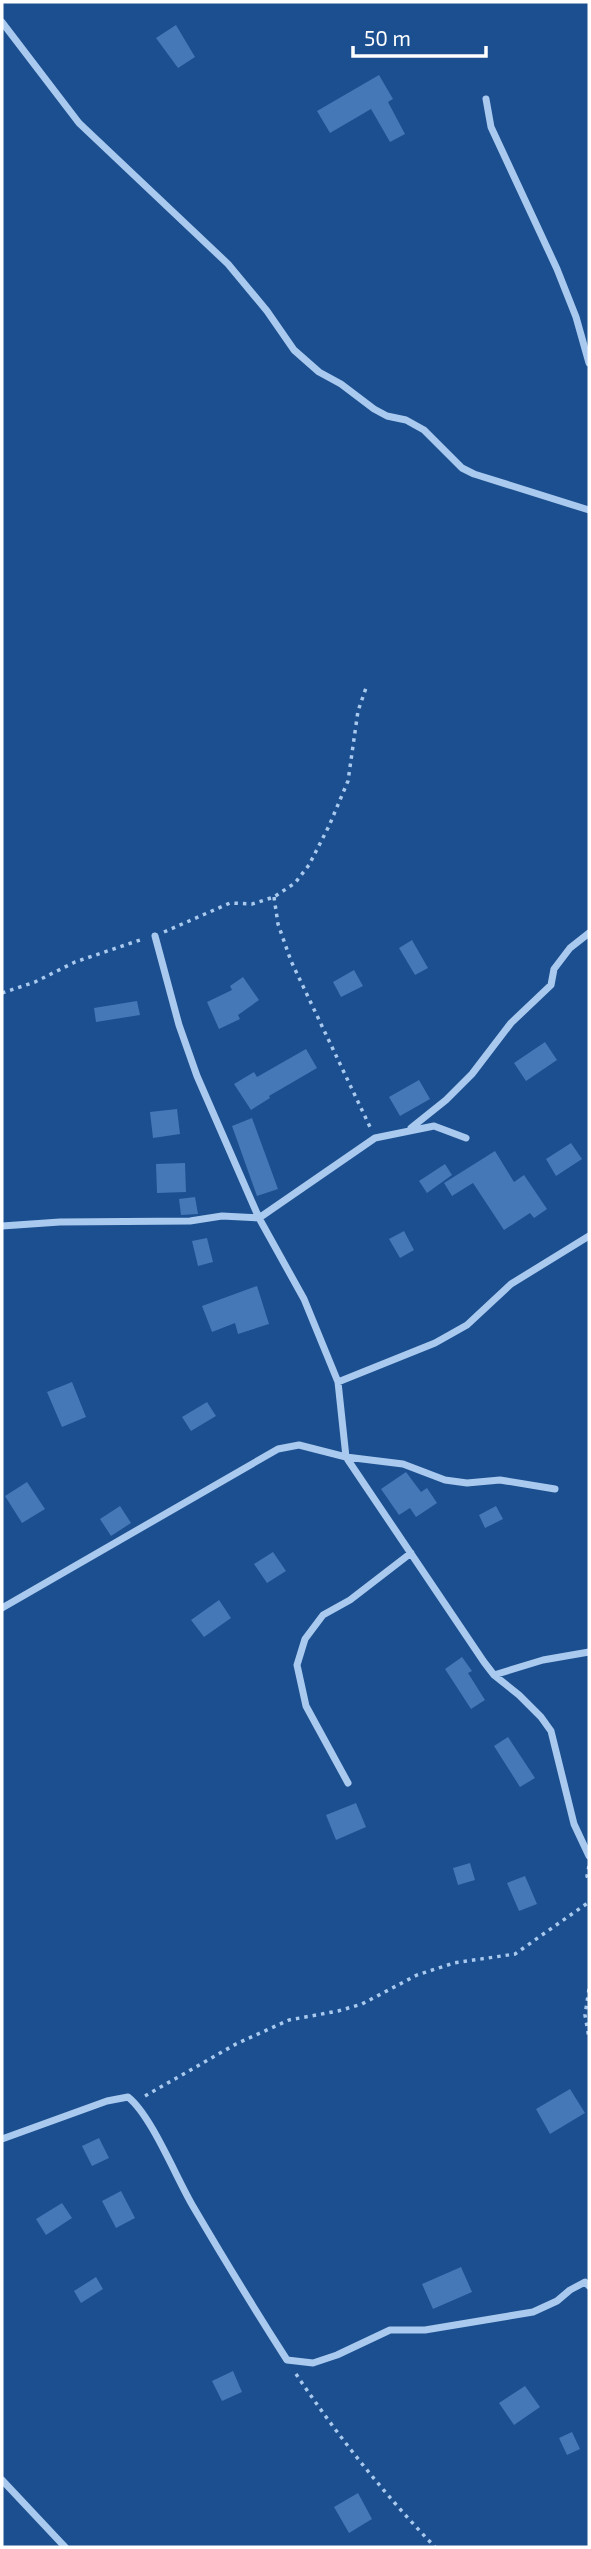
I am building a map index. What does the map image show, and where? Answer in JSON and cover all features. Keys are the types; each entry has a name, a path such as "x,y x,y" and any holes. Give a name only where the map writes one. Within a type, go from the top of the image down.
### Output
{"street":[{"path":"2,22 79,123 228,264 267,311 294,350 319,372 341,384 374,410 406,420 424,430 462,468 589,510"},
{"path":"485,99 491,127 557,269 576,317 589,363"},
{"path":"407,1131 446,1100 472,1074 511,1023 551,985 554,969 570,948 589,933"},
{"path":"155,936 179,1025 197,1076 259,1218 304,1299 338,1382 346,1457 494,1675 519,1695 551,1731 574,1824 589,1856"},
{"path":"2,1226 85,1221 190,1221 222,1216 259,1218 375,1138 434,1126 466,1138"},
{"path":"338,1382 435,1343 467,1325 511,1284 589,1236"},
{"path":"2,1608 278,1449 299,1445 346,1457 403,1464 445,1480 467,1483 500,1480 555,1489"},
{"path":"348,1783 306,1706 297,1665 305,1639 323,1615 350,1600 411,1553"},
{"path":"494,1675 543,1660 589,1652"},
{"path":"2,2139 107,2101 128,2097 134,2102 231,2273 287,2360 313,2363 390,2330 425,2330 533,2312 557,2301 585,2282 589,2286"},
{"path":"2,2480 65,2547"}],"path":[{"path":"2,993 35,982 75,962 155,936 230,904 252,904 274,897 295,883 309,865 348,781 358,711 366,688"},
{"path":"274,897 278,924 291,961 375,1138"},
{"path":"589,1865 589,1881"},
{"path":"134,2102 236,2044 289,2020 362,2004 418,1975 454,1963 515,1954 589,1902"},
{"path":"589,1989 585,2015 589,2038"},
{"path":"287,2360 312,2398 400,2510 435,2547"}],"building":[{"path":"176,25 195,57 178,68 156,38"},
{"path":"379,75 393,99 388,102 405,134 390,142 371,109 330,133 317,111"},
{"path":"412,940 428,968 415,975 399,948"},
{"path":"354,970 363,986 341,997 333,982"},
{"path":"243,977 259,1000 238,1015 240,1019 219,1029 207,1002 232,990 230,986"},
{"path":"137,1001 140,1015 96,1022 94,1008"},
{"path":"545,1042 557,1060 526,1081 514,1063"},
{"path":"306,1049 317,1068 269,1096 270,1098 251,1110 234,1084 254,1072 257,1077"},
{"path":"419,1080 430,1099 400,1116 389,1097"},
{"path":"177,1109 180,1134 153,1138 150,1112"},
{"path":"252,1118 278,1189 257,1196 232,1126"},
{"path":"571,1143 582,1159 556,1176 546,1159"},
{"path":"495,1151 514,1182 524,1175 547,1209 534,1218 530,1213 504,1230 473,1183 452,1196 444,1183"},
{"path":"185,1163 186,1192 157,1193 156,1164"},
{"path":"445,1164 452,1175 427,1193 419,1181"},
{"path":"195,1197 198,1214 181,1215 179,1199"},
{"path":"404,1231 414,1250 400,1258 389,1239"},
{"path":"207,1238 213,1262 198,1266 192,1241"},
{"path":"257,1286 269,1324 238,1334 235,1323 212,1332 202,1306"},
{"path":"72,1382 86,1417 62,1427 47,1392"},
{"path":"207,1402 216,1416 191,1431 182,1417"},
{"path":"406,1472 421,1492 427,1488 437,1503 416,1517 410,1508 399,1515 381,1489"},
{"path":"27,1482 45,1509 22,1523 5,1496"},
{"path":"120,1506 131,1523 111,1536 100,1519"},
{"path":"496,1506 503,1519 485,1528 479,1515"},
{"path":"273,1552 286,1571 267,1583 254,1564"},
{"path":"219,1600 231,1618 204,1637 191,1620"},
{"path":"462,1657 472,1671 468,1673 485,1700 471,1709 445,1669"},
{"path":"508,1737 535,1778 520,1787 494,1746"},
{"path":"356,1803 366,1827 336,1840 326,1815"},
{"path":"470,1863 475,1880 458,1885 453,1868"},
{"path":"525,1876 537,1904 519,1911 507,1883"},
{"path":"570,2089 585,2113 550,2134 536,2109"},
{"path":"99,2138 109,2158 92,2166 82,2146"},
{"path":"121,2191 135,2218 116,2228 102,2201"},
{"path":"62,2203 72,2218 46,2235 36,2219"},
{"path":"461,2267 472,2292 433,2309 422,2284"},
{"path":"96,2277 103,2289 81,2303 74,2291"},
{"path":"233,2371 242,2392 222,2401 212,2381"},
{"path":"525,2386 540,2407 514,2425 499,2403"},
{"path":"572,2432 580,2449 567,2455 559,2438"},
{"path":"358,2493 372,2519 349,2533 334,2507"}]}
